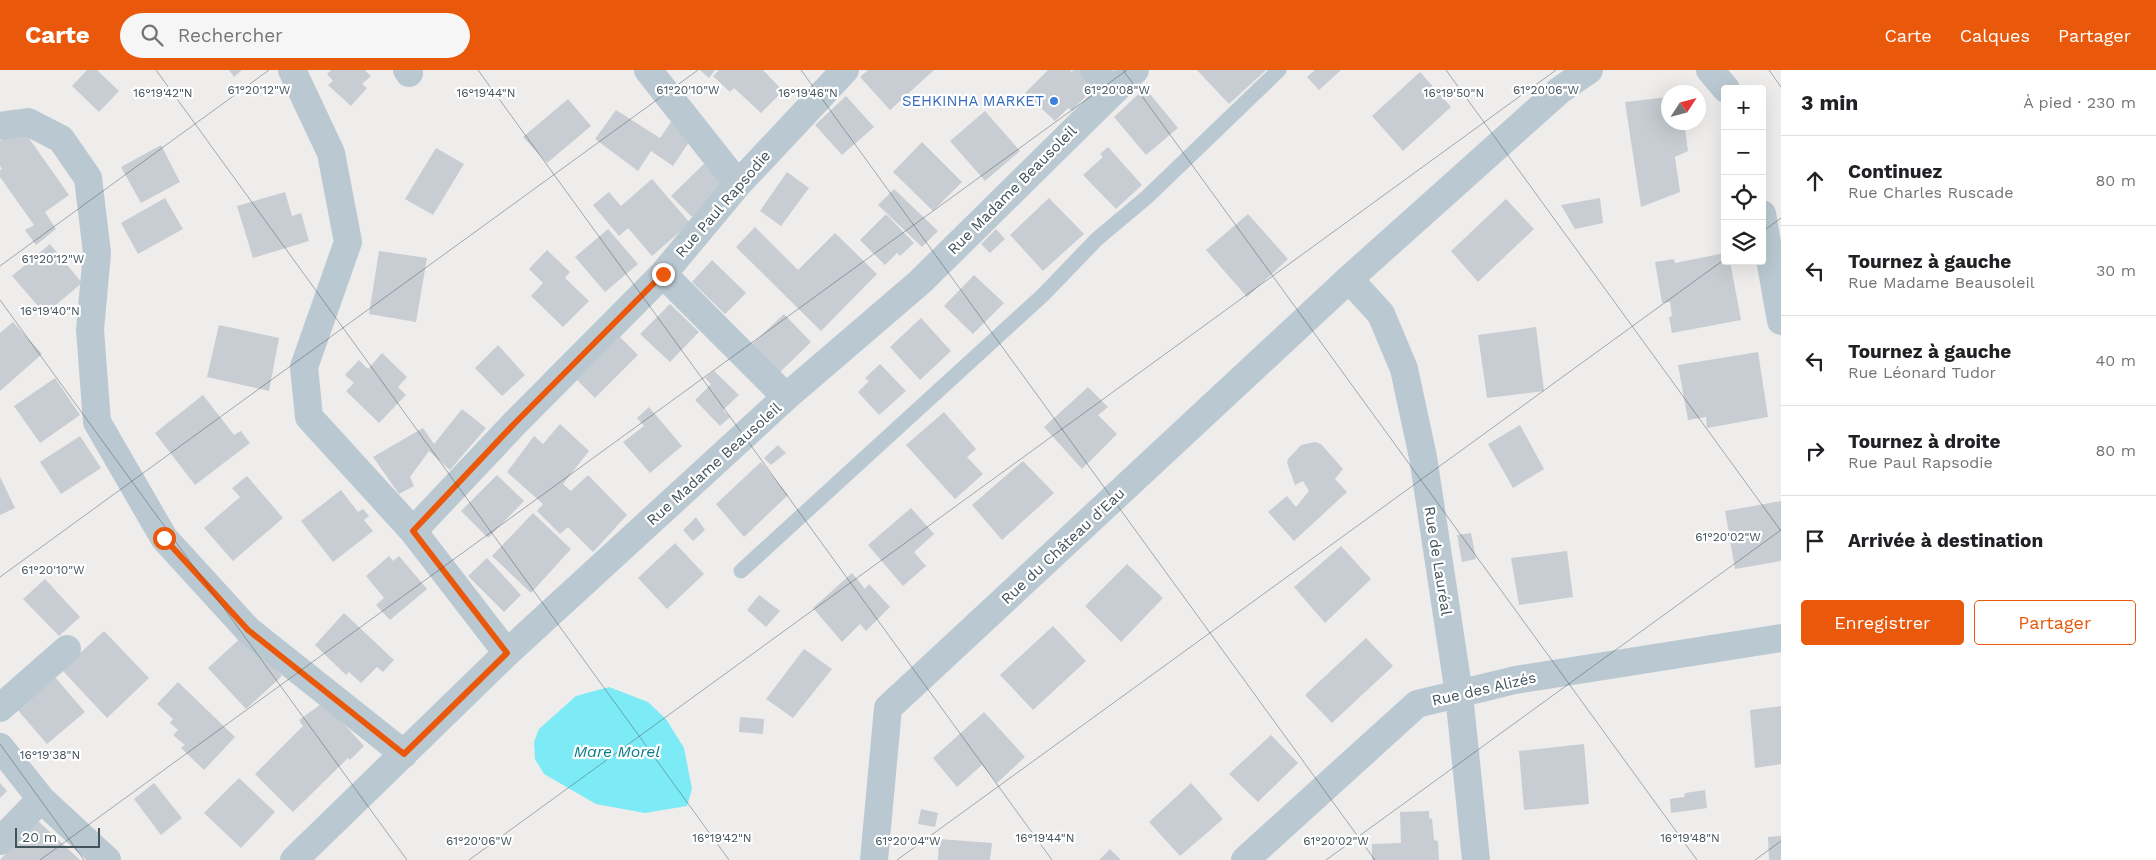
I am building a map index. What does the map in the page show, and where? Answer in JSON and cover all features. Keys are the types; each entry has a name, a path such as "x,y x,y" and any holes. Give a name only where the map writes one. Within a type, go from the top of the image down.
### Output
{"street":[{"path":"292,70 331,154 348,242 304,367 309,417 413,531 507,653"},
{"path":"648,70 738,184"},
{"name":"Rue Paul Rapsodie","path":"413,531 514,424 663,274 738,184 845,70"},
{"path":"1094,70 1112,91"},
{"name":"Rue Madame Beausoleil","path":"294,860 507,653 786,398 920,282 1135,70"},
{"name":"Rue du Château d'Eau","path":"874,860 888,708 1349,279 1560,90 1589,70"},
{"path":"1710,70 1723,85"},
{"path":"0,126 28,122 61,139 88,178 97,253 90,330 97,422 164,538 248,630 404,754"},
{"path":"1763,220 1781,321"},
{"path":"663,274 786,398"},
{"name":"Rue de Lauréal","path":"1349,279 1382,314 1404,369 1423,457 1458,694 1476,860"},
{"name":"Rue des Alizés","path":"1245,860 1417,704 1516,680 1781,638"},
{"path":"0,708 67,649"},
{"path":"0,748 41,799 108,860"},
{"path":"0,841 41,799"}],"lane":[{"path":"741,571 1043,295 1097,239 1147,197 1235,115 1279,70"}],"water":[{"name":"Mare Morel","path":"609,687 648,702 666,719 684,748 692,789 687,806 645,813 596,804 544,774 535,759 534,742 539,729 576,696"}],"building":[{"path":"87,70 97,70 119,91 99,112 72,86"},
{"path":"229,70 242,70 234,77"},
{"path":"331,70 365,70 371,76 362,84 367,88 351,106 328,85 333,81 327,74"},
{"path":"700,70 715,70 709,78"},
{"path":"719,70 763,70 783,91 761,113 734,88 730,92 713,76"},
{"path":"868,70 934,70 890,110 860,77"},
{"name":"SEHKINHA MARKET","path":"1048,70 1070,70 1072,72 1073,70 1083,70 1090,85 1084,92 1087,95 1072,111 1068,108 1055,121 1025,93"},
{"path":"1197,70 1266,70 1229,104"},
{"path":"1315,70 1341,70 1319,90 1307,77"},
{"path":"1420,72 1451,107 1403,151 1372,116"},
{"path":"1145,88 1178,128 1146,155 1114,117"},
{"path":"846,96 874,127 842,155 815,125"},
{"path":"1661,98 1661,130 1685,130 1688,151 1675,157 1680,192 1641,207 1625,102"},
{"path":"568,99 591,126 547,163 523,137"},
{"path":"616,110 660,138 675,116 695,133 673,166 651,151 638,171 595,139"},
{"path":"985,111 1020,151 985,181 950,141"},
{"path":"21,127 69,195 45,212 56,229 36,245 25,230 34,225 0,177 0,170 2,169 0,166 0,141"},
{"path":"922,142 962,182 933,211 893,172"},
{"path":"161,145 180,182 141,203 121,167"},
{"path":"1108,147 1142,185 1116,209 1083,175 1103,157 1100,154"},
{"path":"436,148 464,164 433,215 405,199"},
{"path":"710,158 730,179 692,217 671,196"},
{"path":"787,172 809,188 781,226 760,211"},
{"path":"652,179 690,223 652,256 628,228 619,236 593,205 609,192 621,206"},
{"path":"894,189 938,231 922,247 878,205"},
{"path":"285,192 292,216 301,213 309,241 253,258 237,206"},
{"path":"165,198 183,229 138,254 121,223"},
{"path":"1049,198 1084,234 1043,271 1010,235"},
{"path":"1600,198 1603,223 1575,229 1561,205"},
{"path":"1506,199 1534,229 1478,282 1451,251"},
{"path":"886,214 914,243 900,256 897,253 885,265 860,240"},
{"path":"1248,214 1288,259 1247,297 1206,250"},
{"path":"755,227 798,270 835,233 877,274 821,331 736,247"},
{"path":"608,229 638,264 605,292 575,257"},
{"path":"996,229 1005,239 990,253 981,244"},
{"path":"50,244 82,283 45,314 12,276"},
{"path":"547,250 570,272 565,278 589,301 563,327 531,296 543,283 529,269"},
{"path":"379,251 427,258 416,322 369,314"},
{"path":"1721,254 1721,265 1731,265 1741,320 1672,333 1669,317 1672,316 1670,302 1662,303 1655,262 1674,259 1675,263"},
{"path":"712,260 746,293 725,314 692,282"},
{"path":"974,275 1004,303 973,334 944,306"},
{"path":"670,304 699,332 670,362 640,334"},
{"path":"784,314 811,342 776,376 748,348"},
{"path":"921,318 951,351 920,380 890,347"},
{"path":"13,322 42,354 0,391 0,333"},
{"path":"219,325 279,338 269,391 207,377"},
{"path":"1536,327 1544,391 1487,398 1478,335"},
{"path":"620,337 638,355 595,398 577,380"},
{"path":"498,345 525,375 502,396 475,368"},
{"path":"1758,352 1768,417 1707,428 1706,417 1688,420 1678,365"},
{"path":"382,353 407,377 398,387 406,395 379,423 346,391 354,383 345,375 359,360 368,369"},
{"path":"880,364 906,391 879,415 858,392 869,381 865,378"},
{"path":"714,371 739,395 723,410 730,417 720,426 695,400 711,384 705,378"},
{"path":"55,378 80,415 40,443 14,406"},
{"path":"1088,387 1108,407 1098,415 1117,434 1082,469 1044,427"},
{"path":"203,395 234,435 241,431 250,443 195,485 155,433"},
{"path":"649,407 682,446 650,473 623,442 644,426 637,418"},
{"path":"462,409 486,428 450,470 429,451 410,477 414,486 399,494 373,457 423,428 434,444"},
{"path":"944,412 976,449 967,457 983,474 955,499 906,445"},
{"path":"560,424 589,451 563,484 571,491 588,475 627,515 593,552 568,527 560,534 537,511 543,504 507,472 534,436 543,444"},
{"path":"1520,425 1544,469 1513,488 1488,444"},
{"path":"80,436 101,468 61,494 40,462"},
{"path":"1315,442 1321,444 1343,469 1335,479 1347,492 1294,541 1268,512 1287,496 1296,507 1309,491 1303,481 1295,485 1287,463 1288,459 1301,445"},
{"path":"778,445 786,453 771,465 764,458"},
{"path":"1023,461 1054,493 1002,540 972,505"},
{"path":"761,462 788,495 744,537 716,504"},
{"path":"497,475 524,501 488,538 461,511"},
{"path":"247,476 283,518 233,561 204,528 240,497 232,488"},
{"path":"0,477 15,508 0,515"},
{"path":"341,490 358,512 363,509 369,516 364,520 373,531 333,562 301,521"},
{"path":"1781,501 1781,561 1735,569 1725,511"},
{"path":"911,508 934,534 914,552 926,566 903,586 868,545"},
{"path":"533,513 571,549 531,593 492,556"},
{"path":"696,517 705,530 693,541 683,530"},
{"path":"1471,533 1476,559 1462,562 1457,535"},
{"path":"675,543 704,574 667,609 638,578"},
{"path":"1341,546 1371,579 1325,623 1294,587"},
{"path":"1567,551 1573,597 1519,605 1511,558"},
{"path":"389,556 393,561 399,556 427,589 390,620 376,605 384,598 366,576"},
{"path":"487,558 521,595 504,612 468,576"},
{"path":"1127,564 1163,598 1121,642 1085,606"},
{"path":"852,573 865,589 869,584 890,607 866,631 860,624 842,642 813,608"},
{"path":"45,579 80,617 59,636 23,599"},
{"path":"759,595 780,611 766,627 747,610"},
{"path":"344,613 394,660 383,672 377,667 361,683 349,672 346,675 315,645"},
{"path":"1053,626 1086,661 1033,710 1000,675"},
{"path":"104,631 149,678 107,718 62,670"},
{"path":"244,635 282,676 246,709 208,668"},
{"path":"1366,638 1393,666 1332,723 1305,695"},
{"path":"804,649 832,669 793,718 766,699"},
{"path":"54,676 85,712 47,744 16,708"},
{"path":"178,682 235,737 204,770 181,748 185,745 173,735 178,730 170,723 173,719 157,704"},
{"path":"324,702 364,746 350,760 348,758 293,812 255,774 303,726 299,720"},
{"path":"1781,706 1781,764 1755,768 1750,710"},
{"path":"984,712 1025,757 997,783 982,765 957,787 933,758"},
{"path":"740,717 764,719 763,734 739,732"},
{"path":"1271,735 1298,763 1258,802 1229,774"},
{"path":"1584,744 1589,804 1524,810 1519,751"},
{"path":"239,778 275,812 241,848 204,813"},
{"path":"0,783 7,791 0,798"},
{"path":"154,783 182,818 161,835 134,799"},
{"path":"1191,783 1223,819 1180,856 1149,822"},
{"path":"1705,790 1707,808 1671,813 1670,799 1684,797 1685,793"},
{"path":"921,809 938,813 935,827 918,824"},
{"path":"1429,811 1429,818 1432,819 1434,840 1438,841 1439,860 1372,860 1372,844 1401,843 1400,812"},
{"path":"37,820 80,860 0,860"},
{"path":"1781,836 1781,860 1769,860 1768,837"},
{"path":"939,839 992,843 990,860 938,860"},
{"path":"1110,849 1121,860 1099,860"}],"place":[{"name":"SEHKINHA MARKET","path":"1054,101"}],"route":[{"path":"164,538 248,630 404,754 507,653 413,531 514,424 663,274"}]}
